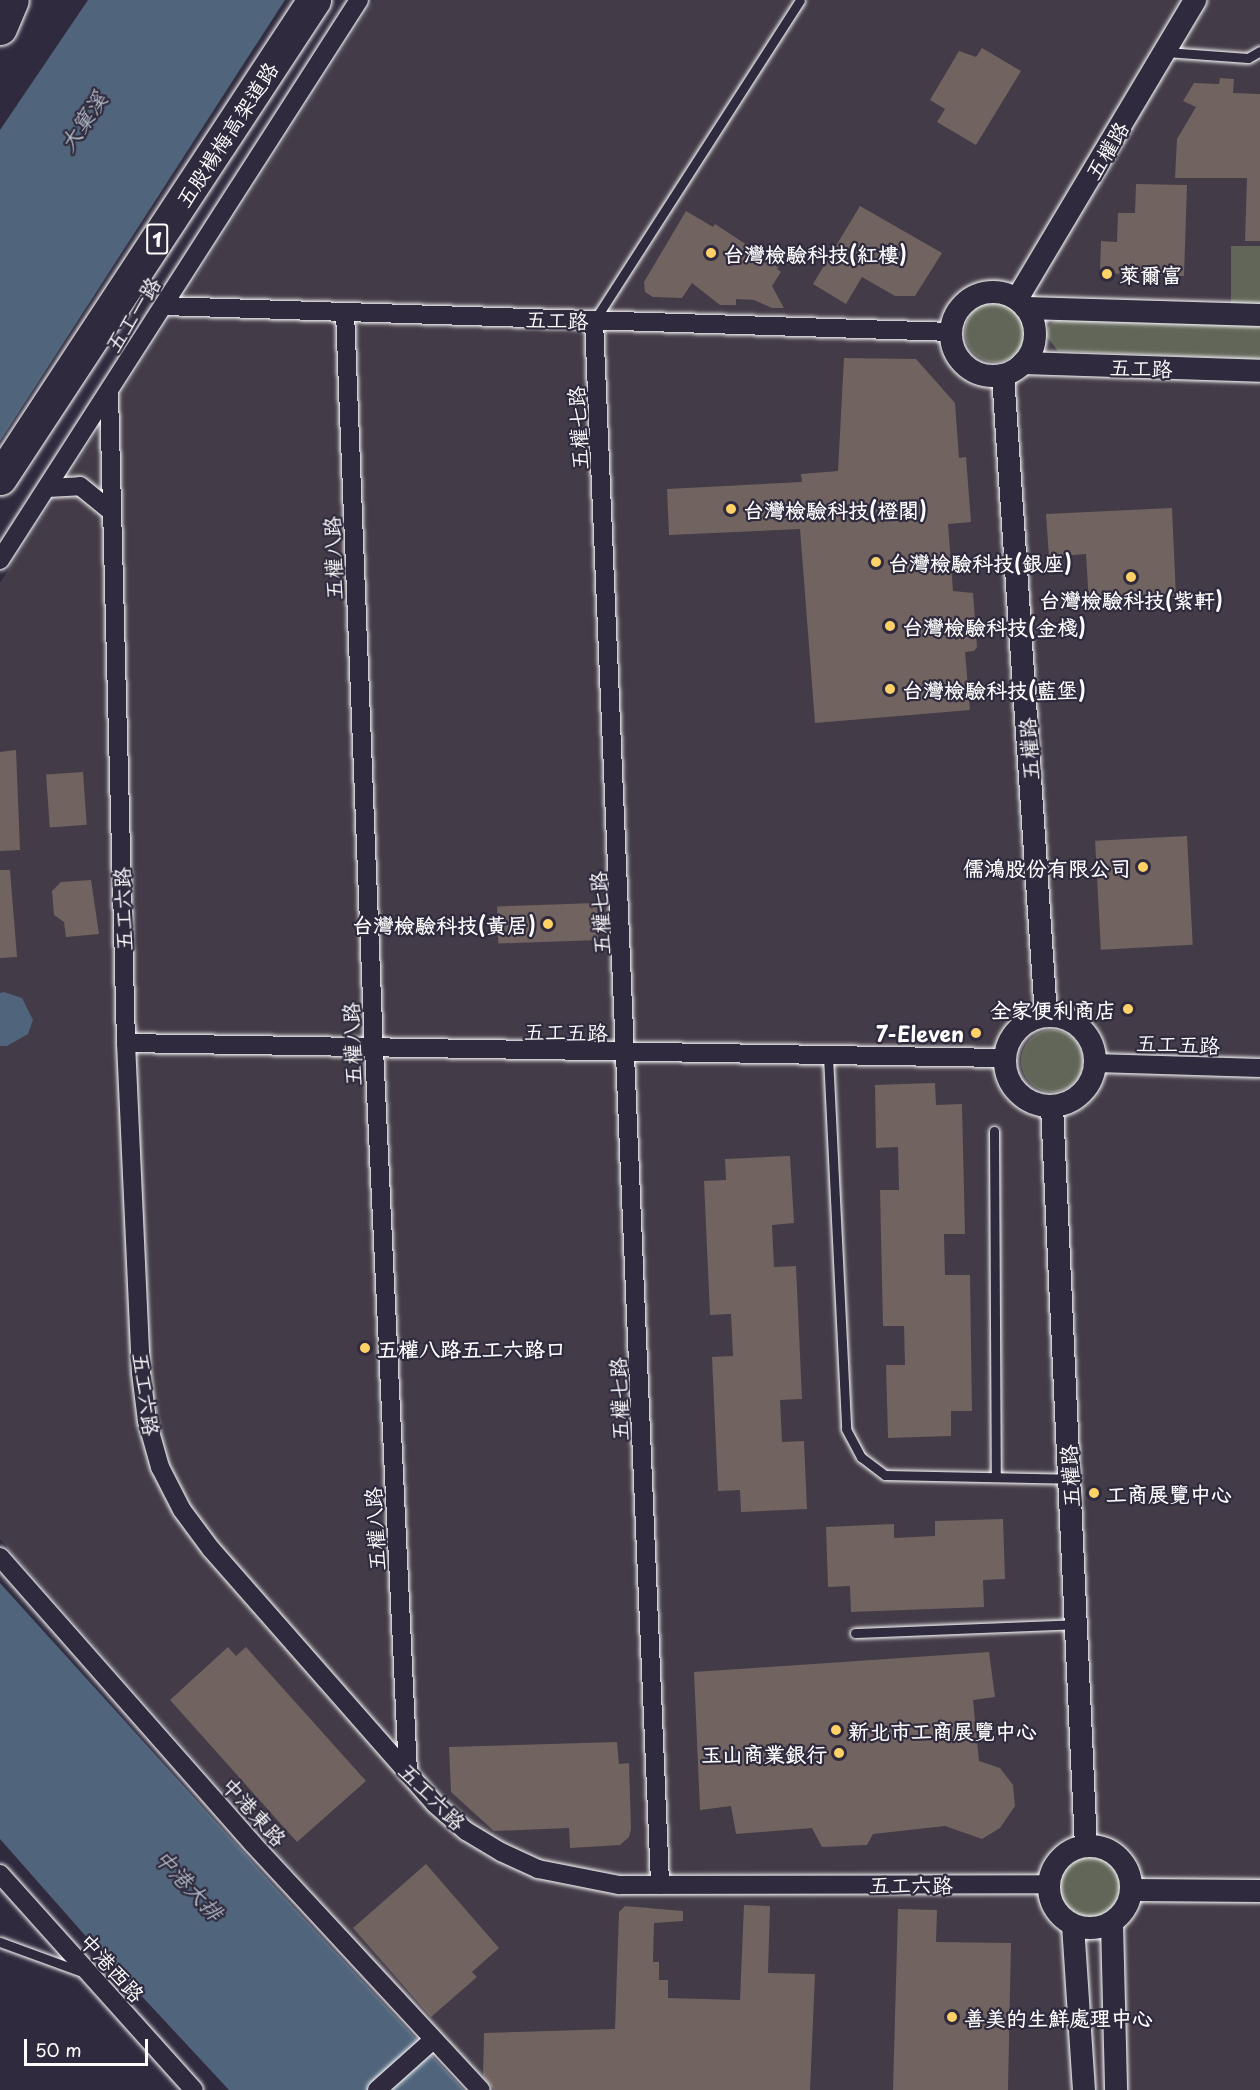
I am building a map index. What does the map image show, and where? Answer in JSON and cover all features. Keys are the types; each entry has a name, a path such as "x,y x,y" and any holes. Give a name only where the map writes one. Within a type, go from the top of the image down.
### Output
{"highway":[{"path":"0,9 6,0"},
{"path":"0,28 12,0"},
{"name":"五股楊梅高架道路","path":"0,478 314,0"}],"street":[{"name":"五工一路","path":"0,560 359,0"},
{"name":"五權路","path":"1022,303 1195,0"},
{"path":"1022,303 1035,330 1034,342 1023,363 1003,375 980,374 962,363 950,332 957,311 974,296 996,291 1022,303 1260,315"},
{"name":"五工路","path":"164,306 950,332"},
{"name":"五權八路","path":"345,312 374,1049 408,1773"},
{"name":"五權七路","path":"594,321 627,1054 660,1885"},
{"name":"五工路","path":"1023,363 1260,371"},
{"name":"五權路","path":"1003,375 1046,1015"},
{"name":"五工六路","path":"109,393 110,510 126,1043 141,1373 147,1421 160,1467 182,1510 211,1549 408,1773 466,1831 519,1861 578,1880 660,1885 1049,1884"},
{"path":"47,488 80,486 110,510"},
{"path":"1046,1015 1071,1020 1082,1028 1090,1038 1096,1063 1086,1087 1077,1097 1052,1106 1040,1105 1017,1093 1005,1071 1005,1058 1018,1030 1046,1015"},
{"name":"五工五路","path":"126,1043 627,1054 1005,1058"},
{"name":"五工五路","path":"1096,1063 1260,1068"},
{"name":"五權路","path":"1052,1106 1086,1846"},
{"name":"中港東路","path":"0,1557 430,2043 481,2090"},
{"path":"1097,1845 1119,1856 1131,1878 1132,1890 1129,1903 1112,1923 1094,1929 1073,1925 1052,1904 1049,1884 1053,1869 1062,1859 1086,1846 1097,1845"},
{"name":"中港西路","path":"0,1874 194,2090"},
{"path":"1132,1890 1260,1891"},
{"path":"1112,1923 1116,2090"},
{"path":"1073,1925 1084,2090"},
{"path":"377,2090 430,2043"}],"lane":[{"path":"594,321 801,0"},
{"path":"1164,52 1248,58 1260,51"},
{"path":"828,1056 846,1429 861,1457 885,1475 1069,1479"},
{"path":"994,1131 996,1477"},
{"path":"855,1634 1076,1624"},
{"path":"0,1942 90,1975"}],"shaded area":[{"path":"374,0 1260,0 1260,2090 487,2090 0,1539 0,583"}],"green space":[{"path":"1231,246 1260,246 1260,308 1231,308"},
{"path":"989,302 1001,302 1012,307 1020,315 1025,332 1023,344 1012,357 1001,362 989,362 978,357 970,349 965,338 965,326 970,315 978,307"},
{"path":"1059,318 1260,323 1260,359 1058,351 1046,336 1049,325"},
{"path":"1052,1030 1074,1039 1083,1061 1074,1083 1052,1092 1030,1083 1021,1061 1030,1039"},
{"path":"1083,1856 1095,1856 1111,1865 1118,1875 1120,1887 1118,1899 1111,1909 1095,1918 1083,1918 1072,1913 1063,1904 1058,1893 1058,1881 1063,1870 1072,1861"}],"water":[{"name":"大窠溪","path":"88,0 285,0 0,441 0,130"},
{"path":"4,992 22,998 33,1020 28,1034 7,1046 0,1046 0,993"},
{"name":"中港大排","path":"0,1583 274,1886 464,2090 229,2090 82,1932 0,1839"}],"building":[{"path":"982,48 1021,71 976,145 937,122 945,109 930,100 959,51 976,57"},
{"path":"1220,78 1234,79 1233,93 1260,94 1260,241 1245,241 1247,178 1175,178 1177,139 1196,107 1183,101 1194,83 1219,84"},
{"path":"1136,184 1187,185 1184,276 1100,273 1101,241 1117,242 1118,213 1135,213"},
{"path":"860,206 942,253 915,296 895,296 862,277 846,304 813,284"},
{"name":"台灣檢驗科技(紅樓)","path":"686,211 713,227 715,224 779,266 777,269 781,272 772,286 784,308 772,308 754,300 736,299 736,305 720,305 692,283 682,298 653,297 645,292 644,282"},
{"path":"844,358 916,359 955,403 959,458 966,457 971,522 948,524 953,591 973,593 977,647 974,651 965,652 970,710 815,723 800,529 669,535 667,489 802,482 801,474 838,471"},
{"path":"1172,508 1176,597 1089,603 1086,554 1049,557 1046,514"},
{"path":"16,750 20,850 0,851 0,752"},
{"path":"83,772 87,825 50,827 46,775"},
{"path":"1187,836 1193,945 1101,950 1095,841"},
{"path":"0,870 10,870 17,957 0,958"},
{"path":"91,880 99,934 66,937 64,922 54,915 52,891 61,882"},
{"name":"台灣檢驗科技(黃居)","path":"597,903 598,940 498,943 497,906"},
{"path":"935,1083 936,1105 962,1104 965,1234 944,1234 945,1275 970,1275 972,1411 951,1411 951,1436 888,1438 886,1365 905,1365 904,1326 883,1326 880,1190 899,1190 898,1147 876,1148 875,1085"},
{"path":"790,1156 794,1223 772,1225 774,1267 796,1266 802,1399 780,1400 782,1442 804,1441 807,1509 741,1512 740,1490 718,1491 712,1357 733,1356 731,1314 710,1315 704,1181 726,1180 725,1159"},
{"path":"1003,1519 1005,1579 983,1580 984,1607 851,1612 850,1586 828,1587 826,1527 894,1524 894,1538 935,1536 935,1521"},
{"path":"228,1647 236,1656 246,1647 366,1781 297,1842 170,1700"},
{"name":"新北市工商展覽中心","path":"989,1652 995,1697 973,1700 979,1761 1000,1768 1013,1785 1015,1806 1000,1828 982,1839 945,1826 873,1834 867,1845 822,1847 812,1828 736,1834 731,1806 700,1810 694,1672"},
{"path":"617,1742 619,1764 629,1763 631,1829 629,1837 620,1845 570,1848 569,1828 494,1831 451,1792 449,1747"},
{"path":"426,1864 499,1948 472,1972 477,1977 431,2017 353,1928"},
{"path":"744,1905 770,1906 768,1973 815,1974 810,2090 494,2090 483,2076 484,2033 615,2029 619,1912 625,1906 683,1911 683,1921 654,1923 653,1962 659,1962 659,1980 668,1980 668,1998 740,2000"},
{"name":"善美的生鮮處理中心","path":"898,1909 937,1910 936,1942 1011,1943 1008,2090 893,2090"}],"place":[{"name":"台灣檢驗科技(紅樓)","path":"711,253"},
{"name":"萊爾富","path":"1107,274"},
{"name":"台灣檢驗科技(橙閣)","path":"731,509"},
{"name":"台灣檢驗科技(銀座)","path":"876,562"},
{"name":"台灣檢驗科技(紫軒)","path":"1131,577"},
{"name":"台灣檢驗科技(金棧)","path":"890,626"},
{"name":"台灣檢驗科技(藍堡)","path":"890,689"},
{"name":"儒鴻股份有限公司","path":"1143,867"},
{"name":"台灣檢驗科技(黃居)","path":"548,924"},
{"name":"全家便利商店","path":"1128,1009"},
{"name":"7-Eleven","path":"976,1033"},
{"name":"五權八路五工六路口","path":"365,1348"},
{"name":"工商展覽中心","path":"1094,1493"},
{"name":"新北市工商展覽中心","path":"836,1730"},
{"name":"玉山商業銀行","path":"839,1753"},
{"name":"善美的生鮮處理中心","path":"952,2017"}]}
